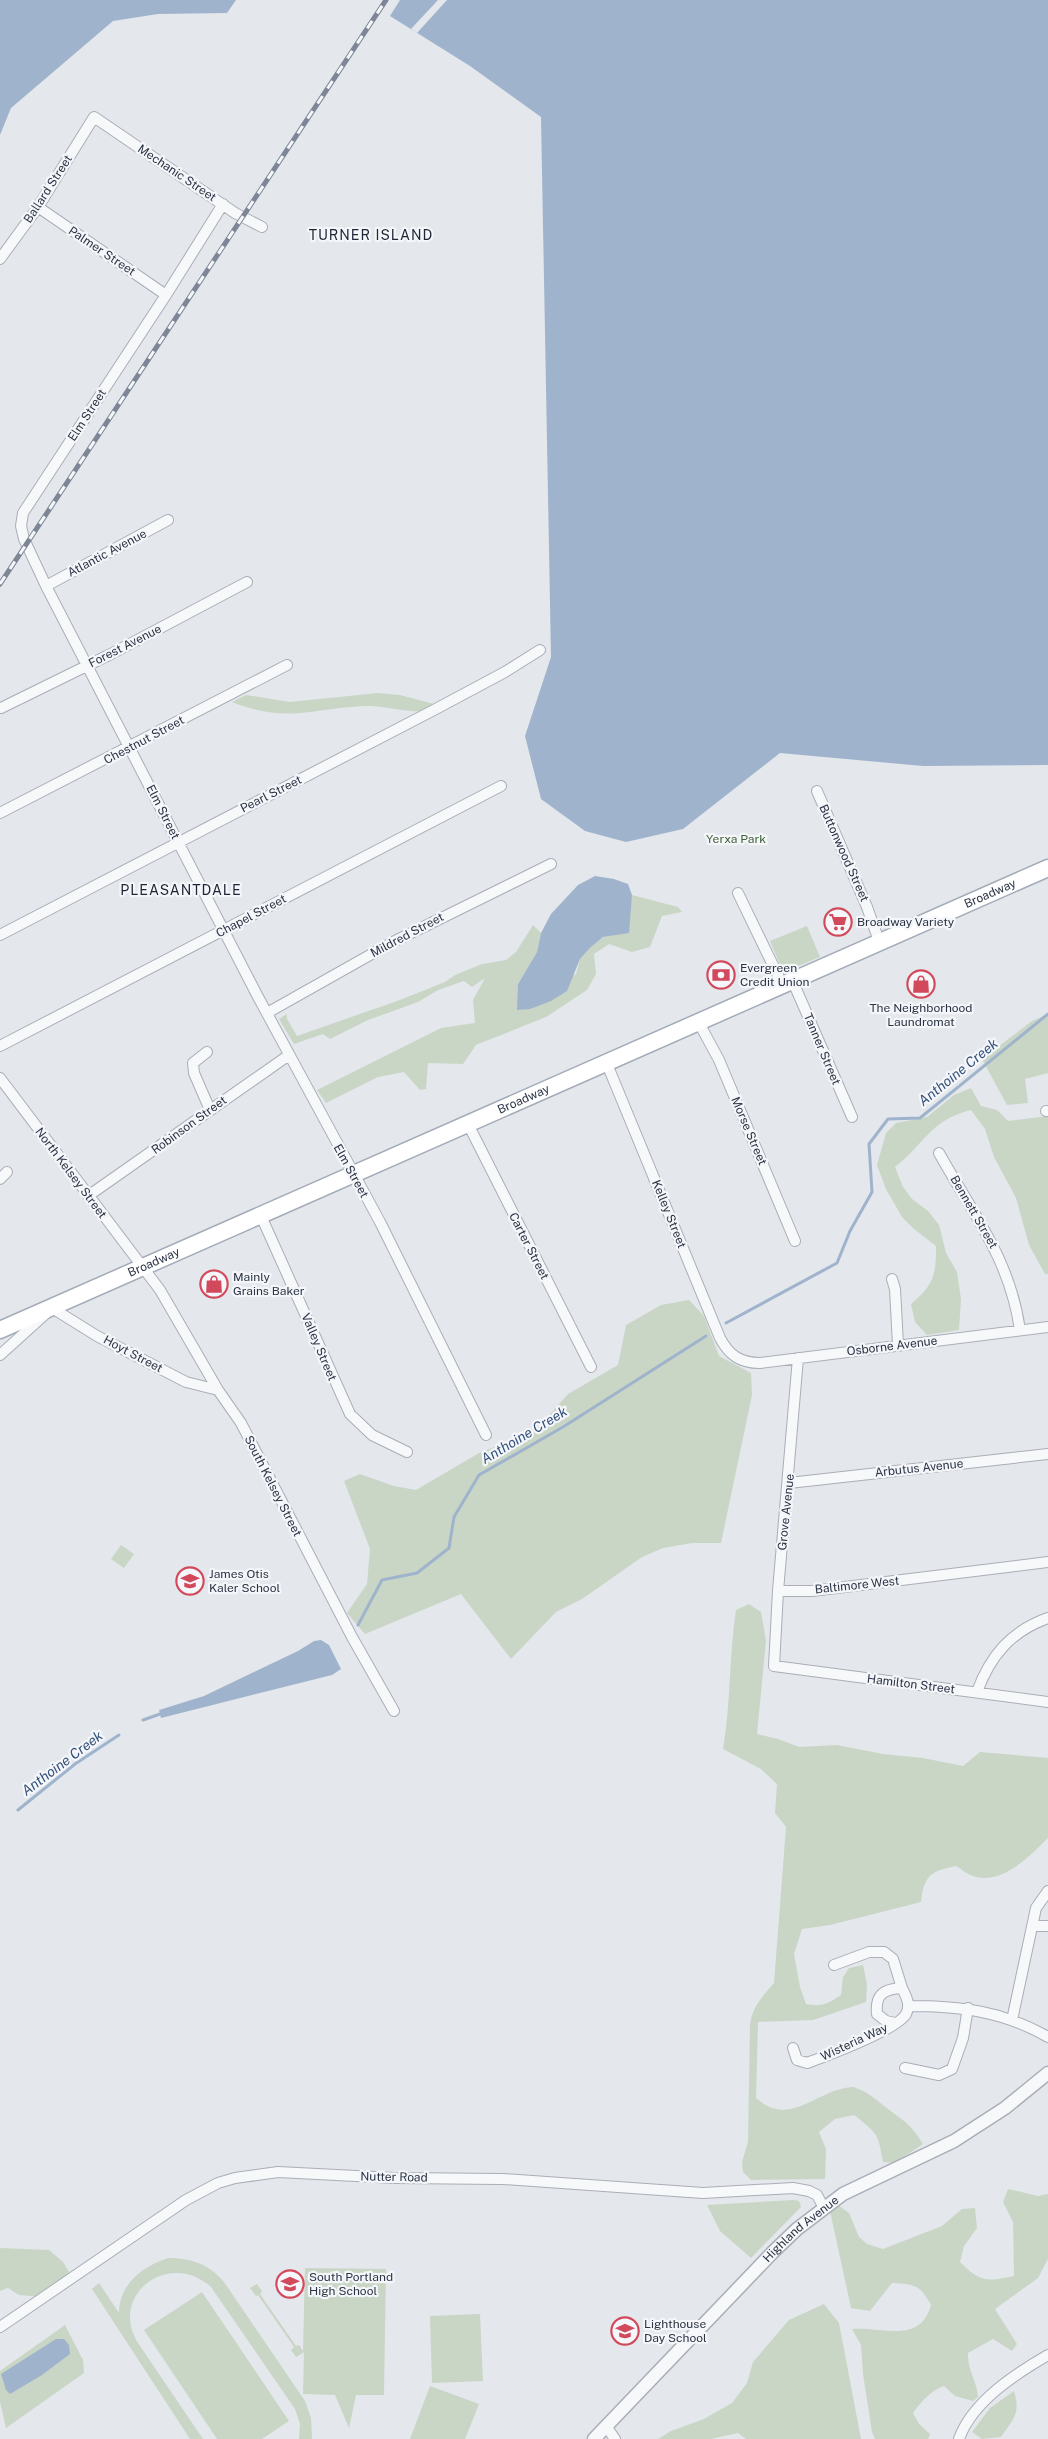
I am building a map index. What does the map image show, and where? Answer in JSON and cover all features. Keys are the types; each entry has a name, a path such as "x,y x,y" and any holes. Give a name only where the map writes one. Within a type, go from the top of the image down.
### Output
{"main road":[{"name":"Broadway","path":"0,1330 880,944 1048,868"}],"street":[{"name":"Mechanic Street","path":"94,117 262,228"},
{"name":"Ballard Street","path":"0,259 38,206 94,117"},
{"name":"Elm Street","path":"223,204 166,295 23,513 21,526 24,539 46,586 352,1175 380,1222 486,1434"},
{"name":"Palmer Street","path":"38,206 166,295"},
{"name":"Atlantic Avenue","path":"46,586 168,520"},
{"name":"Forest Avenue","path":"2,708 87,666 247,582"},
{"name":"Pearl Street","path":"0,935 432,711 505,672 540,650"},
{"name":"Chestnut Street","path":"0,813 287,665"},
{"name":"Chapel Street","path":"0,1046 501,786"},
{"name":"Buttonwood Street","path":"817,791 867,907 880,944"},
{"name":"Mildred Street","path":"267,1013 393,942 551,864"},
{"name":"Tanner Street","path":"738,893 788,984 852,1117"},
{"name":"Morse Street","path":"699,1023 719,1060 795,1241"},
{"path":"207,1052 194,1063 194,1073 210,1110"},
{"name":"Robinson Street","path":"88,1196 289,1054"},
{"name":"Kelley Street","path":"607,1064 720,1338 730,1354 738,1359"},
{"name":"North Kelsey Street","path":"0,1078 142,1268"},
{"name":"Carter Street","path":"468,1124 592,1367"},
{"name":"Bennett Street","path":"939,1153 971,1205 1000,1258 1017,1310 1020,1330"},
{"name":"Valley Street","path":"261,1216 350,1414 372,1435 406,1452"},
{"name":"South Kelsey Street","path":"142,1268 160,1290 218,1390 241,1423 352,1638 394,1710"},
{"path":"892,1279 895,1289 898,1345"},
{"path":"0,1355 52,1308"},
{"name":"Hoyt Street","path":"52,1308 98,1336 178,1378 198,1386 218,1390"},
{"name":"Osborne Avenue","path":"738,1359 760,1363 1048,1327"},
{"name":"Grove Avenue","path":"774,1666 778,1591 789,1483 798,1358"},
{"name":"Arbutus Avenue","path":"789,1483 1048,1454"},
{"name":"Baltimore West","path":"778,1591 812,1591 1048,1562"},
{"path":"977,1692 984,1671 1003,1646 1024,1629 1048,1618"},
{"name":"Hamilton Street","path":"774,1666 1048,1702"},
{"path":"1012,2020 1036,1908 1048,1891"},
{"path":"1032,1926 1048,1926"},
{"path":"834,1965 868,1952 884,1952 893,1958 909,2006"},
{"path":"902,1988 892,1988 882,1993 876,2002 877,2014 886,2021 894,2022 902,2018 909,2006"},
{"path":"909,2006 968,2008 1012,2020 1048,2037"},
{"path":"905,2068 939,2076 952,2069 963,2038 968,2008"},
{"name":"Wisteria Way","path":"793,2048 797,2060 807,2063 865,2040 894,2022"},
{"name":"Highland Avenue","path":"594,2439 772,2252 824,2208 843,2194 954,2141 1005,2108 1048,2073"},
{"name":"Nutter Road","path":"0,2326 186,2200 218,2183 261,2173 503,2179 703,2193 793,2188 809,2191 817,2195 824,2208"},
{"path":"959,2439 967,2422 992,2396 1013,2378 1048,2355"},
{"path":"606,2426 615,2439"}],"green space":[{"path":"378,693 400,695 434,704 420,711 366,706 285,713 252,709 232,702 246,695 290,702"},
{"path":"632,895 678,907 682,912 662,916 650,947 632,952 609,944 594,954 596,974 587,990 546,1017 476,1045 463,1064 428,1063 426,1089 420,1090 404,1072 378,1077 326,1103 317,1090 441,1028 475,1023 473,1000 485,978 472,987 464,981 438,990 418,1002 368,1020 330,1039 323,1034 294,1044 279,1019 287,1014 287,1019 297,1036 400,1000 445,982 455,975 482,964 506,960 516,952 533,925 541,933 537,952 518,984 518,1010 576,974 580,959 590,948 603,937 614,935 630,906"},
{"path":"807,926 820,957 783,972 770,941"},
{"path":"1048,1014 1048,1073 1025,1079 1028,1103 1007,1105 982,1059 1032,1021"},
{"path":"971,1088 981,1106 997,1110 1008,1121 1048,1116 1048,1274 1045,1274 1029,1245 1016,1198 994,1157 985,1129 971,1110 957,1114 937,1126 895,1167 903,1187 912,1199 928,1211 939,1225 946,1253 957,1272 961,1299 959,1330 927,1335 915,1322 911,1304 925,1291 932,1279 936,1246 902,1217 886,1189 877,1165 886,1133 896,1123 927,1117 954,1095"},
{"path":"689,1300 704,1316 719,1356 751,1373 752,1395 721,1543 692,1543 663,1548 642,1557 582,1599 556,1612 511,1659 461,1594 365,1634 347,1613 367,1584 370,1549 344,1481 360,1474 394,1486 416,1490 479,1453 516,1439 545,1420 568,1394 618,1365 626,1325 661,1305"},
{"path":"121,1545 134,1554 124,1568 111,1559"},
{"path":"749,1604 761,1612 766,1641 757,1734 799,1747 837,1745 963,1766 980,1752 1048,1758 1048,1838 1024,1861 994,1877 984,1878 971,1875 956,1866 940,1870 930,1876 924,1886 921,1902 830,1925 802,1929 794,1954 800,1987 806,2004 824,2004 841,1995 843,1977 849,1968 863,1965 867,1984 866,2002 813,2020 758,2022 756,2098 768,2106 779,2110 790,2109 833,2091 855,2087 869,2094 903,2121 915,2132 923,2144 895,2163 883,2162 878,2139 868,2126 854,2115 835,2119 819,2132 826,2149 825,2179 751,2180 743,2172 742,2162 748,2142 750,2025 755,2007 774,1983 786,1827 775,1813 777,1784 761,1769 723,1749 736,1610"},
{"path":"1008,2189 1038,2196 1048,2194 1048,2259 1038,2278 995,2309 1017,2344 1012,2351 993,2339 968,2353 978,2397 973,2401 955,2396 944,2386 930,2394 923,2401 913,2413 919,2424 930,2434 928,2439 875,2439 872,2432 863,2374 861,2345 852,2329 899,2331 909,2329 918,2325 926,2317 931,2305 924,2293 916,2287 892,2283 870,2311 851,2308 830,2211 838,2205 849,2213 859,2237 867,2244 883,2249 942,2226 962,2209 975,2208 977,2228 964,2246 960,2262 978,2277 997,2279 1014,2276 1013,2222 1003,2202"},
{"path":"799,2201 801,2207 751,2258 720,2231 707,2205"},
{"path":"0,2248 49,2250 63,2262 69,2272 43,2297 19,2295 8,2288 0,2291"},
{"path":"168,2258 184,2259 206,2266 224,2282 305,2401 311,2418 312,2439 299,2439 300,2424 295,2409 211,2287 195,2277 178,2273 162,2275 148,2283 137,2294 131,2309 131,2325 138,2343 203,2439 190,2439 92,2289 99,2283 119,2313 123,2293 134,2278 150,2266"},
{"path":"305,2268 386,2269 384,2395 356,2395 349,2428 335,2395 303,2394 304,2352 296,2357 291,2350 294,2347 258,2295 256,2296 250,2288 257,2284 262,2291 260,2294 296,2346 299,2345 303,2351"},
{"path":"202,2292 289,2421 262,2439 217,2439 144,2330"},
{"path":"824,2304 839,2323 861,2439 746,2439 738,2433 711,2439 658,2439 671,2431 704,2419 732,2403 747,2383 753,2362 789,2320"},
{"path":"480,2314 483,2381 432,2383 430,2316"},
{"path":"65,2325 83,2360 84,2373 6,2428 0,2402 0,2371"},
{"path":"430,2386 479,2404 465,2439 410,2439"},
{"path":"1014,2391 1017,2405 1015,2416 1001,2437 982,2439 972,2432 990,2408"}],"water":[{"path":"0,0 236,0 227,13 158,14 113,21 11,108 0,135"},
{"path":"400,0 1048,0 1048,765 923,766 780,753 683,829 626,842 585,831 541,799 525,736 551,657 541,117 470,66 390,16"},
{"path":"595,876 614,879 628,884 632,895 629,933 603,937 590,948 580,959 567,991 551,1001 530,1009 517,1010 518,984 537,952 541,933 551,914 578,885"},
{"path":"321,1640 329,1645 341,1669 332,1675 161,1718 159,1710 204,1696 298,1651 314,1641"},
{"path":"56,2339 64,2339 69,2345 70,2354 42,2375 10,2394 6,2390 1,2374"}],"pier":[{"path":"438,0 447,0 417,33 411,29"}],"waterway":[{"name":"Anthoine Creek","path":"726,1323 837,1263 850,1231 872,1192 869,1144 888,1119 920,1118 1048,1014"},
{"name":"Anthoine Creek","path":"358,1625 382,1580 417,1573 449,1548 454,1517 479,1475 563,1427 706,1336"},
{"name":"Anthoine Creek","path":"143,1720 163,1713"},
{"name":"Anthoine Creek","path":"18,1810 75,1764 119,1735"}],"railway":[{"path":"0,584 386,0"}],"place":[{"name":"Broadway Variety","path":"838,922"},
{"name":"Evergreen Credit Union","path":"721,975"},
{"name":"The Neighborhood Laundromat","path":"921,984"},
{"name":"Mainly Grains Baker","path":"214,1284"},
{"name":"James Otis Kaler School","path":"190,1581"},
{"name":"South Portland High School","path":"290,2284"},
{"name":"Lighthouse Day School","path":"625,2331"}],"district":[{"name":"TURNER ISLAND","path":"371,235"},
{"name":"PLEASANTDALE","path":"181,890"}],"park label":[{"name":"Yerxa Park","path":"736,839"}]}
